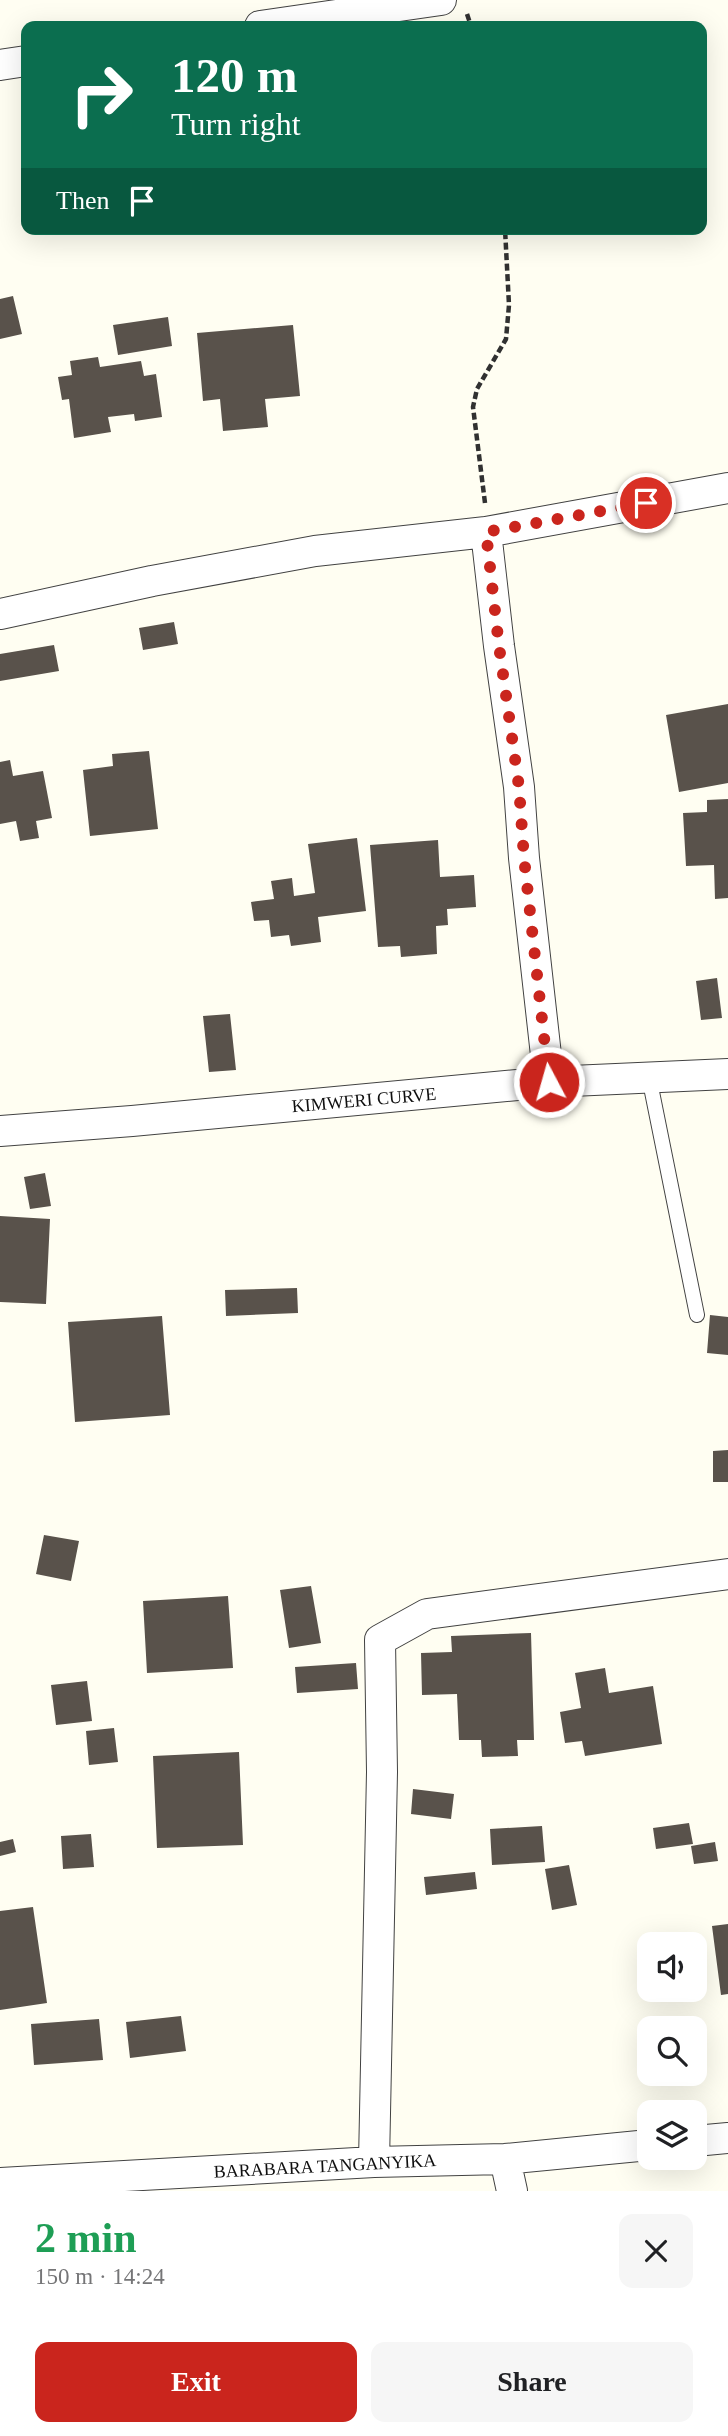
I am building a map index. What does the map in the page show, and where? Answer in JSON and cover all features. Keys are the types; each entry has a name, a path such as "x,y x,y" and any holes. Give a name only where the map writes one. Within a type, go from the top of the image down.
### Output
{"street":[{"path":"295,21 441,0"},
{"path":"0,65 21,62"},
{"path":"0,614 152,580 315,551 486,532 728,488"},
{"path":"486,532 519,787 524,858 549,1082"},
{"name":"KIMWERI CURVE","path":"0,1131 549,1082 728,1074"},
{"path":"374,2162 382,1772 380,1640 427,1615 728,1574"},
{"path":"707,2140 728,2138"},
{"name":"BARABARA TANGANYIKA","path":"0,2183 374,2162 505,2159 637,2146"},
{"path":"505,2159 512,2191"}],"lane":[{"path":"649,1077 697,1315"}],"path":[{"path":"486,532 484,485 473,407 477,389 506,339 509,305 505,235"}],"building":[{"path":"13,296 22,334 0,339 0,299"},
{"path":"168,317 172,346 118,355 113,325"},
{"path":"293,325 300,396 265,399 268,427 223,431 220,399 203,401 197,333"},
{"path":"98,357 100,367 141,361 144,376 156,374 162,417 135,421 134,414 108,417 111,432 74,438 69,399 62,400 58,377 72,375 70,361"},
{"path":"174,622 178,644 143,650 139,628"},
{"path":"54,645 59,671 0,681 0,654"},
{"path":"728,704 728,783 679,792 666,715"},
{"path":"149,751 158,829 90,836 83,770 113,766 112,754"},
{"path":"10,760 13,776 43,771 52,818 36,821 39,838 20,841 16,821 0,824 0,762"},
{"path":"728,799 728,898 715,899 714,865 686,866 683,813 707,812 707,800"},
{"path":"357,838 366,911 318,917 321,942 291,946 289,935 271,937 269,920 254,921 251,902 274,899 271,881 292,878 294,896 315,893 308,844"},
{"path":"438,840 440,877 474,875 476,907 447,909 448,925 436,926 437,954 401,957 400,946 378,947 370,845"},
{"path":"717,978 722,1018 701,1020 696,981"},
{"path":"230,1014 236,1070 209,1072 203,1016"},
{"path":"45,1173 51,1206 30,1209 24,1177"},
{"path":"0,1216 50,1219 46,1304 0,1302"},
{"path":"297,1288 298,1313 226,1316 225,1290"},
{"path":"710,1315 728,1317 728,1355 707,1353"},
{"path":"162,1316 170,1415 75,1422 68,1322"},
{"path":"728,1450 728,1482 713,1482 713,1451"},
{"path":"44,1535 79,1541 71,1581 36,1574"},
{"path":"311,1586 321,1643 289,1648 280,1590"},
{"path":"228,1596 233,1668 147,1673 143,1601"},
{"path":"531,1633 534,1740 517,1740 518,1756 482,1757 481,1740 459,1740 457,1694 422,1695 421,1653 452,1652 451,1636"},
{"path":"356,1663 358,1689 297,1693 295,1667"},
{"path":"605,1668 609,1693 653,1686 662,1744 585,1756 582,1741 565,1743 560,1712 581,1708 575,1673"},
{"path":"87,1681 92,1721 56,1725 51,1685"},
{"path":"114,1728 118,1762 89,1765 86,1731"},
{"path":"239,1752 243,1845 157,1848 153,1756"},
{"path":"413,1789 454,1794 451,1819 411,1814"},
{"path":"689,1823 693,1844 656,1849 653,1828"},
{"path":"542,1826 545,1862 492,1865 490,1829"},
{"path":"91,1834 94,1867 63,1869 61,1836"},
{"path":"13,1839 16,1852 0,1856 0,1842"},
{"path":"715,1842 718,1861 694,1864 691,1846"},
{"path":"569,1865 577,1905 552,1910 545,1869"},
{"path":"475,1872 477,1889 426,1895 424,1877"},
{"path":"33,1907 47,2003 0,2010 0,1911"},
{"path":"728,1924 728,1994 721,1995 712,1926"},
{"path":"181,2016 186,2051 130,2058 126,2022"},
{"path":"99,2019 103,2060 34,2065 31,2024"}],"route":[{"path":"549,1082 524,858 519,787 486,532 646,503"}]}
